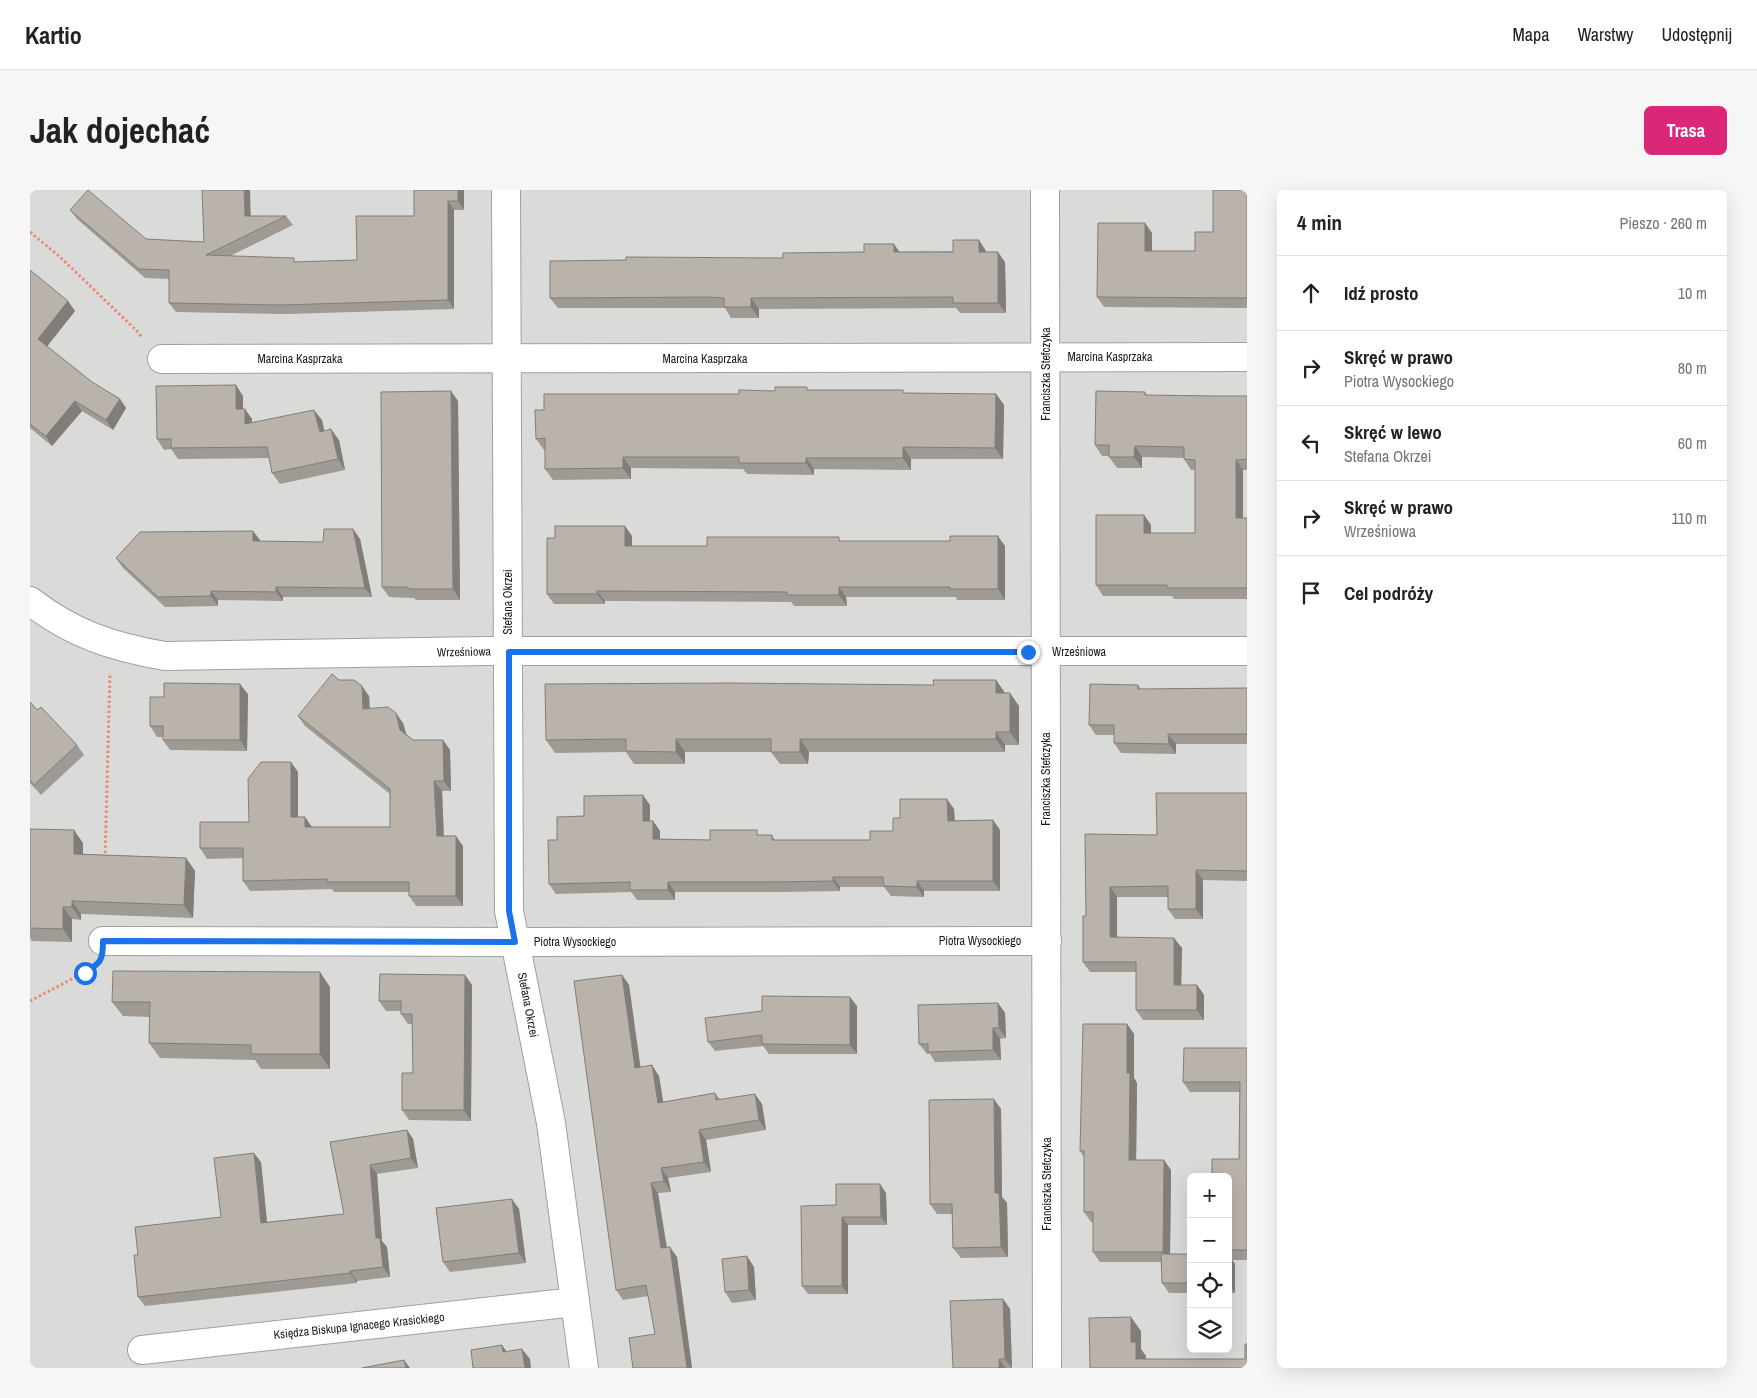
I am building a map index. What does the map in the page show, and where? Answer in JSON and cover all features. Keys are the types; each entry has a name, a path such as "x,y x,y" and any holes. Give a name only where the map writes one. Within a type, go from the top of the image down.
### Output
{"street":[{"name":"Stefana Okrzei","path":"506,190 509,911 551,1122 584,1368"},
{"name":"Franciszka Stefczyka","path":"1045,190 1047,1368"},
{"name":"Marcina Kasprzaka","path":"162,359 1247,357"},
{"name":"Wrześniowa","path":"30,601 106,653 135,651 165,656 509,652 1247,651"},
{"name":"Piotra Wysockiego","path":"103,941 1047,941"},
{"name":"Księdza Biskupa Ignacego Krasickiego","path":"142,1350 575,1302"}],"path":[{"path":"30,232 59,256 140,333 150,350 162,359"},
{"path":"105,863 106,653"},
{"path":"30,1001 85,973 99,963 103,956 103,941"}],"shaded area":[{"path":"30,190 1247,190 1247,1368 30,1368"}],"building":[{"path":"88,190 146,239 204,242 202,190 244,190 245,216 286,216 206,255 294,258 294,262 357,260 356,216 414,216 414,190 458,190 458,201 448,201 448,300 281,305 169,303 169,270 139,269 70,210"},
{"path":"1213,190 1247,190 1247,298 1097,297 1098,223 1145,223 1145,251 1195,251 1195,232 1213,232"},
{"path":"953,240 979,240 979,252 998,252 998,303 953,303 953,297 751,298 751,307 724,307 724,298 708,297 550,298 550,261 626,260 626,257 783,258 783,253 864,252 864,244 894,244 894,252 953,252"},
{"path":"30,270 68,301 38,339 92,382 120,399 106,420 75,401 46,436 30,424"},
{"path":"236,385 236,409 245,409 245,424 314,410 320,432 331,429 338,459 272,473 267,447 171,448 171,439 157,439 156,386"},
{"path":"775,387 807,387 807,390 903,390 903,393 996,394 995,448 903,447 903,458 806,458 806,463 739,463 739,457 623,457 623,468 545,469 545,438 536,439 535,410 544,410 544,394 739,394 739,390 775,391"},
{"path":"451,391 453,589 382,587 381,392"},
{"path":"1096,391 1145,392 1145,395 1247,396 1247,459 1236,460 1236,518 1247,518 1247,588 1167,588 1167,585 1096,585 1096,515 1144,515 1144,533 1195,533 1195,460 1184,459 1184,447 1135,446 1134,457 1109,457 1109,445 1095,445"},
{"path":"555,526 625,526 625,546 707,546 707,537 839,537 839,541 950,541 950,536 998,536 998,589 839,587 839,595 787,595 787,592 597,591 597,594 547,594 547,538 555,538"},
{"path":"324,529 353,529 365,588 276,587 276,592 211,591 211,596 158,597 116,558 140,532 253,531 253,541 323,542"},
{"path":"332,674 339,680 354,680 362,686 363,709 388,707 396,713 400,730 413,740 443,740 444,781 434,781 437,836 456,836 456,896 409,896 409,882 327,882 327,879 243,881 243,848 200,848 200,822 249,822 248,779 261,762 291,762 291,817 305,817 305,827 390,827 390,789 298,716"},
{"path":"933,680 996,680 996,693 1010,693 1010,732 996,732 996,739 800,739 800,752 771,752 771,739 676,739 676,752 626,751 626,739 546,740 545,684 934,685"},
{"path":"164,683 240,684 240,740 163,740 163,726 150,726 150,697 164,697"},
{"path":"1090,684 1138,685 1138,689 1247,688 1247,736 1246,734 1168,734 1169,744 1114,743 1114,725 1089,725"},
{"path":"30,702 37,710 41,707 77,745 34,785 30,780"},
{"path":"1156,793 1247,793 1247,871 1196,870 1196,909 1168,909 1168,886 1110,887 1110,937 1174,938 1174,985 1197,985 1197,1010 1136,1010 1136,962 1083,962 1083,916 1086,916 1085,834 1157,835"},
{"path":"643,795 643,821 653,821 653,839 710,840 710,830 757,830 757,835 772,835 772,840 870,840 870,831 893,831 893,818 900,818 900,799 947,799 948,821 993,820 993,881 917,881 917,887 884,886 883,877 833,877 833,881 668,882 668,890 630,890 630,882 549,884 548,840 557,840 557,817 584,816 584,796"},
{"path":"30,829 74,830 74,854 186,858 184,905 72,901 72,907 63,907 63,929 30,928"},
{"path":"113,971 320,972 320,1054 251,1054 251,1045 149,1043 150,1002 112,1002"},
{"path":"380,974 465,975 464,1110 402,1110 402,1073 413,1073 412,1014 401,1014 401,1001 379,1001"},
{"path":"622,975 635,1068 652,1065 658,1103 715,1093 716,1100 755,1094 759,1120 699,1130 704,1162 661,1168 664,1181 651,1183 661,1248 670,1247 687,1368 633,1368 629,1338 655,1334 646,1285 616,1290 574,981"},
{"path":"762,996 850,997 850,1045 762,1044 762,1035 708,1042 705,1018 762,1011"},
{"path":"998,1003 999,1028 993,1028 993,1050 928,1052 928,1044 919,1044 918,1005"},
{"path":"1083,1024 1127,1024 1127,1073 1130,1073 1129,1160 1164,1160 1163,1252 1093,1252 1093,1212 1084,1212 1084,1151 1080,1151"},
{"path":"1184,1048 1247,1048 1247,1250 1232,1250 1232,1173 1212,1173 1212,1159 1239,1159 1240,1082 1183,1082"},
{"path":"994,1099 995,1193 999,1193 1001,1247 953,1248 952,1204 930,1204 929,1100"},
{"path":"407,1130 411,1158 370,1165 376,1238 380,1238 383,1267 350,1271 350,1273 138,1297 134,1255 138,1255 135,1227 221,1217 214,1158 254,1153 261,1223 344,1214 330,1142"},
{"path":"836,1184 880,1184 881,1217 842,1217 842,1286 802,1286 801,1206 836,1205"},
{"path":"512,1199 519,1253 443,1262 436,1208"},
{"path":"1161,1254 1187,1254 1187,1283 1162,1283"},
{"path":"747,1256 749,1290 725,1292 722,1259"},
{"path":"1003,1299 1005,1359 999,1359 999,1368 953,1368 950,1301"},
{"path":"1131,1317 1131,1342 1136,1342 1136,1359 1245,1359 1245,1344 1247,1344 1247,1368 1090,1368 1089,1318"},
{"path":"502,1345 503,1352 522,1349 525,1368 473,1368 471,1350"},
{"path":"404,1360 406,1368 362,1368"}],"route":[{"path":"85,973 99,963 103,956 103,941 515,942 509,911 509,652 1028,652"}]}
